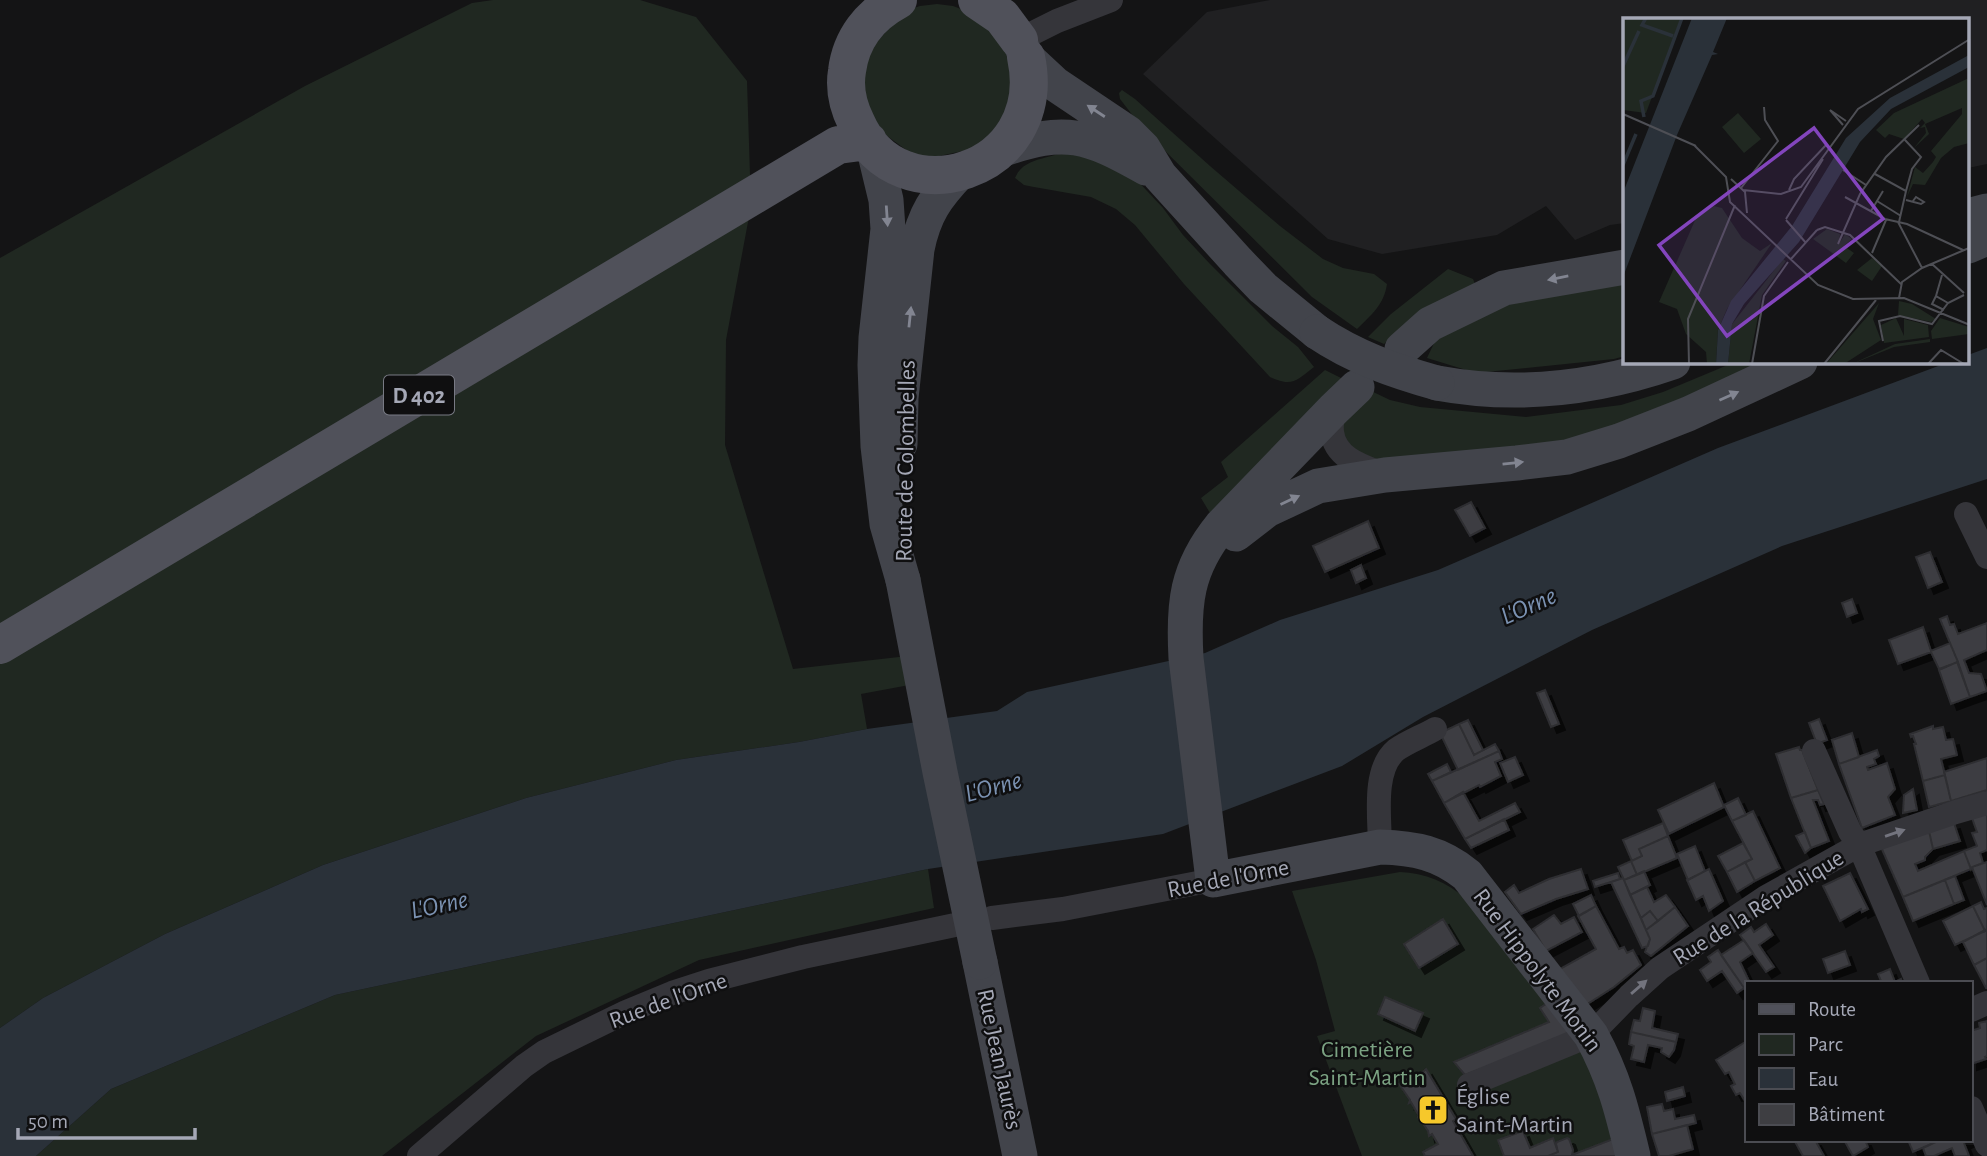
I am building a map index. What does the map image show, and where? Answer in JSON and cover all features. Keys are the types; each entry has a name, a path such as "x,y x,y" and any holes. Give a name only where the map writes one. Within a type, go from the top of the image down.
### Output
{"main road":[{"name":"Route de Colombelles","path":"898,0 886,7 860,33 851,53 846,86 849,109 859,139 893,163 914,172 937,175 960,172 982,164 1001,150 1014,135 1026,108 1030,88 1004,23"},
{"name":"D 402","path":"0,645 859,139"}],"street":[{"path":"1004,23 1058,21 1111,0"},
{"path":"1004,23 1055,84 1128,133 1143,148 1160,176 1263,288 1317,332 1351,353 1392,371 1437,383 1466,389 1517,392 1594,384 1666,364"},
{"path":"1001,150 1042,138 1082,138 1096,142 1160,176"},
{"name":"Route de Colombelles","path":"859,139 886,200 888,229 875,365 878,446 887,524 903,580"},
{"name":"Route de Colombelles","path":"903,580 901,398 917,248 922,225 929,210 960,172"},
{"path":"1969,216 1987,211"},
{"path":"1969,246 1987,238"},
{"path":"1402,349 1430,324 1504,288 1623,267"},
{"path":"1195,568 1266,510 1318,486 1385,475 1567,457 1619,441 1688,414 1796,364"},
{"path":"1346,398 1332,431 1338,448 1355,464 1385,475"},
{"path":"1213,880 1186,657 1184,628 1189,582 1208,542 1346,398"},
{"path":"1966,514 1987,557"},
{"name":"Rue Jean Jaurès","path":"903,580 1020,1156"},
{"path":"1380,847 1380,780 1385,763 1395,751 1436,729"},
{"path":"1814,751 1850,832 1859,845 1917,981"},
{"name":"Rue de la République","path":"1591,1035 1660,968 1766,897 1859,845 1987,803"},
{"name":"Rue de l'Orne","path":"992,918 1063,909 1380,847"},
{"name":"Rue Hippolyte Monin","path":"1380,847 1405,848 1437,856 1452,863 1467,875 1591,1035 1617,1090 1633,1156"},
{"name":"Rue de l'Orne","path":"419,1156 544,1052 626,1012 709,981 803,957 955,925"},
{"path":"1469,1086 1591,1035"},
{"path":"1973,1112 1987,1144"}],"shaded area":[{"path":"1270,0 1987,0 1987,164 1969,168 1969,18 1623,18 1623,223 1610,225 1575,240 1546,206 1497,235 1382,254 1328,239 1143,74 1207,12"}],"green space":[{"path":"493,0 640,0 696,17 747,81 751,206 726,340 725,445 793,669 931,651 939,677 861,694 867,729 676,760 526,798 323,865 165,934 43,998 0,1028 0,258 305,86 472,3"},
{"path":"937,4 953,6 983,20 1011,59 1011,108 982,147 920,160 868,122 862,58 905,11"},
{"path":"1122,90 1280,226 1323,259 1343,268 1374,274 1387,284 1380,304 1372,314 1357,329 1312,297 1144,130 1120,99 1119,93"},
{"path":"1073,147 1133,176 1210,264 1272,326 1298,347 1314,367 1294,381 1284,382 1270,377 1184,284 1135,225 1116,209 1091,197 1024,185 1015,178 1025,165"},
{"path":"1448,269 1473,279 1475,284 1395,333 1384,344 1368,337 1391,314"},
{"path":"1623,280 1623,357 1476,373 1427,358 1436,339 1512,297"},
{"path":"1730,364 1781,364 1568,446 1392,464 1358,455 1340,431 1343,416 1367,389 1390,400 1420,407 1526,417 1621,405 1663,392"},
{"path":"1325,370 1349,382 1210,513 1201,498 1228,477 1221,462"},
{"path":"928,869 934,908 699,960 536,1036 382,1156 36,1156 111,1089 335,995"},
{"name":"Cimetière Saint-Martin","path":"1400,872 1435,880 1466,899 1544,996 1549,1022 1455,1062 1465,1075 1582,1049 1587,1056 1613,1139 1572,1155 1573,1149 1567,1138 1557,1141 1556,1144 1553,1139 1530,1148 1522,1131 1498,1140 1504,1156 1473,1156 1453,1121 1456,1119 1426,1069 1399,1084 1429,1135 1432,1134 1438,1144 1423,1152 1425,1156 1362,1156 1317,1036 1335,1031 1316,960 1292,891"}],"water":[{"name":"L'Orne","path":"1987,348 1987,479 1782,546 1592,630 1423,717 1342,766 1163,834 928,869 335,995 111,1089 36,1156 0,1156 0,1028 43,998 165,934 323,865 526,798 676,760 997,711 1027,692 1205,653 1280,620 1438,570 1718,448 1944,364 1969,364 1969,355"}],"building":[{"path":"1471,502 1485,528 1470,536 1455,510"},
{"path":"1368,521 1379,548 1325,572 1313,546"},
{"path":"1930,552 1942,582 1928,588 1916,557"},
{"path":"1361,565 1366,578 1356,583 1351,570"},
{"path":"1852,599 1857,613 1847,617 1842,603"},
{"path":"1947,616 1950,625 1954,624 1958,634 1987,623 1987,650 1964,660 1969,673 1981,674 1987,691 1970,697 1940,619"},
{"path":"1923,627 1931,651 1950,643 1958,662 1939,669 1931,652 1898,664 1889,640"},
{"path":"1957,662 1970,697 1951,704 1939,670"},
{"path":"1545,690 1559,724 1551,727 1537,693"},
{"path":"1819,719 1827,740 1817,744 1809,723"},
{"path":"1468,720 1483,750 1474,755 1459,724"},
{"path":"1459,724 1474,755 1495,744 1499,751 1458,770 1440,733"},
{"path":"1933,726 1933,729 1943,727 1946,740 1953,739 1957,755 1941,759 1945,775 1923,781 1916,744 1910,734"},
{"path":"1852,733 1859,757 1839,764 1832,740"},
{"path":"1799,747 1818,790 1791,798 1776,754"},
{"path":"1877,750 1879,756 1874,759 1876,764 1867,767 1868,770 1887,763 1895,789 1888,797 1895,815 1862,828 1839,764"},
{"path":"1499,751 1502,759 1495,762 1501,776 1444,803 1432,781"},
{"path":"1515,757 1523,775 1508,782 1500,763"},
{"path":"1987,758 1987,790 1951,801 1944,772"},
{"path":"1447,764 1451,772 1432,781 1428,774"},
{"path":"1945,775 1951,801 1929,807 1923,781"},
{"path":"1714,783 1724,807 1669,834 1658,810"},
{"path":"1913,789 1917,810 1903,813 1904,795"},
{"path":"1818,790 1824,804 1820,805 1818,800 1813,800 1829,841 1811,848 1791,798"},
{"path":"1463,792 1479,821 1515,803 1520,812 1465,839 1444,803"},
{"path":"1738,798 1746,815 1732,821 1724,805"},
{"path":"1987,810 1987,850 1980,853 1983,863 1971,869 1964,851 1977,846 1972,833 1977,832 1972,818"},
{"path":"1753,811 1780,868 1755,881 1745,862 1752,859 1732,821"},
{"path":"1504,819 1509,830 1471,848 1465,839"},
{"path":"1663,823 1668,836 1639,849 1642,856 1632,861 1623,840"},
{"path":"1954,823 1960,841 1933,849 1929,831"},
{"path":"1929,831 1933,849 1925,860 1915,864 1918,871 1964,851 1971,869 1903,897 1881,847"},
{"path":"1805,832 1811,848 1805,853 1796,836"},
{"path":"1668,836 1677,858 1637,875 1631,861 1642,856 1639,849"},
{"path":"1743,843 1752,859 1727,872 1718,856"},
{"path":"1695,846 1705,871 1688,880 1677,854"},
{"path":"1631,861 1637,875 1624,880 1618,867"},
{"path":"1745,862 1755,881 1737,892 1727,872"},
{"path":"1987,862 1987,905 1972,867"},
{"path":"1581,869 1588,889 1521,914 1505,892 1514,885 1519,893 1549,879"},
{"path":"1709,869 1723,901 1709,911 1703,896 1696,900 1687,880"},
{"path":"1644,871 1650,885 1630,895 1624,880"},
{"path":"1618,873 1620,879 1595,887 1593,881"},
{"path":"1850,873 1868,909 1862,912 1861,909 1840,921 1823,886"},
{"path":"1955,876 1964,900 1954,904 1945,880"},
{"path":"1623,878 1650,939 1648,946 1642,948 1611,882"},
{"path":"1945,880 1954,904 1913,921 1903,897"},
{"path":"1647,887 1654,902 1666,895 1675,907 1658,921 1650,911 1641,918 1630,895"},
{"path":"1591,895 1596,906 1579,916 1573,904"},
{"path":"1981,902 1984,909 1987,908 1985,931 1973,906"},
{"path":"1596,906 1619,949 1624,947 1627,953 1633,950 1641,965 1614,987 1581,1008 1558,970 1596,949 1578,916"},
{"path":"1973,906 1985,931 1955,945 1943,921"},
{"path":"1675,907 1688,926 1651,956 1645,952 1650,939 1646,930"},
{"path":"1650,911 1658,921 1646,930 1641,918"},
{"path":"1554,915 1561,924 1574,917 1582,932 1546,951 1533,929"},
{"path":"1443,919 1458,944 1419,968 1404,944"},
{"path":"1766,924 1773,935 1759,945 1774,967 1766,972 1740,935 1751,927 1754,932"},
{"path":"1987,929 1987,958 1974,965 1963,942"},
{"path":"1744,940 1753,953 1740,962 1749,981 1745,981 1744,988 1721,955"},
{"path":"1718,950 1744,988 1737,993 1722,971 1707,981 1700,970 1711,962 1708,957"},
{"path":"1845,951 1850,965 1828,973 1823,959"},
{"path":"1987,958 1987,988 1986,988 1974,965"},
{"path":"1890,969 1895,981 1881,981 1878,974"},
{"path":"1385,997 1423,1013 1415,1031 1378,1014"},
{"path":"1549,1002 1571,1035 1465,1075 1454,1062 1549,1022 1540,1008"},
{"path":"1643,1008 1655,1011 1652,1028 1678,1034 1676,1042 1631,1032 1634,1020 1640,1021"},
{"path":"1987,1021 1987,1056 1986,1059 1973,1063 1973,1030 1980,1028 1979,1023"},
{"path":"1631,1032 1676,1042 1674,1050 1669,1057 1661,1052 1662,1048 1648,1045 1644,1062 1631,1059 1634,1046 1629,1044"},
{"path":"1745,1042 1745,1101 1740,1093 1736,1095 1731,1086 1735,1084 1729,1072 1725,1074 1716,1060"},
{"name":"Église Saint-Martin","path":"1426,1069 1456,1119 1453,1121 1473,1156 1425,1156 1423,1152 1438,1144 1432,1134 1429,1136 1399,1084"},
{"path":"1683,1087 1685,1096 1667,1101 1665,1092"},
{"path":"1662,1104 1664,1111 1673,1109 1675,1119 1694,1115 1696,1123 1652,1134 1647,1107"},
{"path":"1687,1125 1693,1149 1659,1156 1652,1134"},
{"path":"1523,1131 1530,1148 1553,1138 1558,1152 1548,1156 1504,1156 1498,1140"},
{"path":"1567,1138 1573,1150 1572,1155 1613,1139 1617,1156 1548,1156 1558,1152 1557,1142"},
{"path":"1795,1142 1816,1142 1824,1156 1803,1156"},
{"path":"1845,1142 1866,1142 1868,1147 1853,1156"},
{"path":"1909,1142 1936,1142 1913,1152"},
{"path":"1936,1142 1966,1142 1969,1156 1955,1156 1952,1148 1934,1156 1926,1156 1923,1148"}],"place":[{"name":"Église Saint-Martin","path":"1433,1110"}]}
